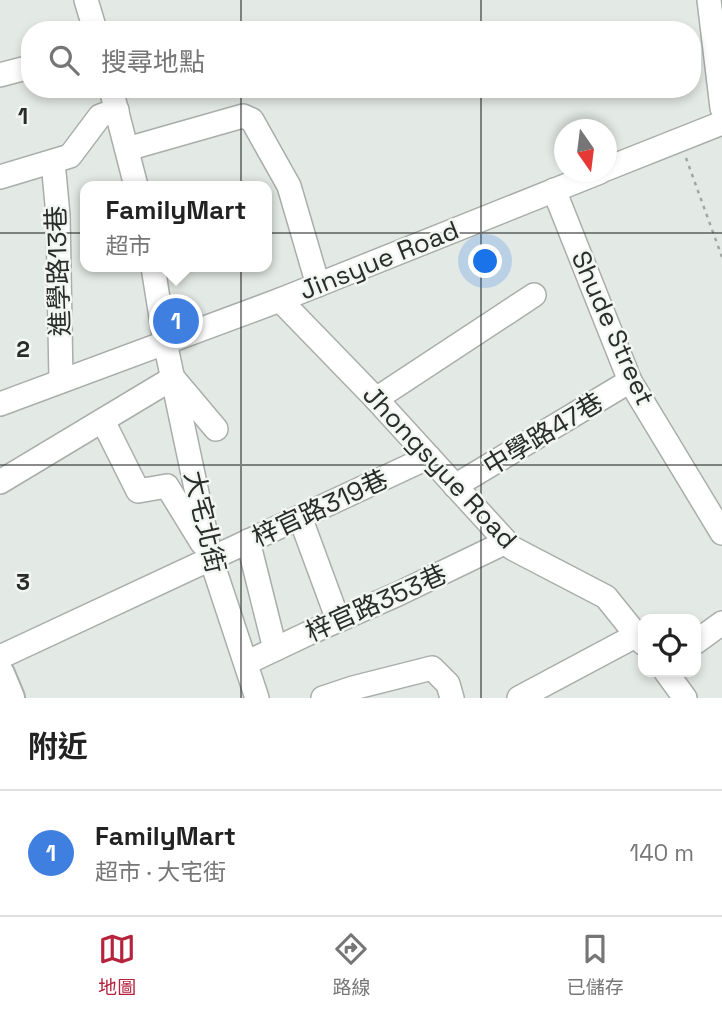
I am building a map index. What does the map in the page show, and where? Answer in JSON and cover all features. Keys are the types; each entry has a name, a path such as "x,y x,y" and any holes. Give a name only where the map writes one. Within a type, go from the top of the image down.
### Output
{"main road":[{"path":"0,674 10,698"}],"street":[{"path":"86,0 92,21"},
{"path":"709,0 722,108"},
{"path":"0,75 21,69"},
{"path":"114,99 135,181"},
{"path":"0,177 70,156 114,99"},
{"path":"127,149 243,116 252,120 289,186 318,285"},
{"path":"617,165 722,123"},
{"name":"進學路13巷","path":"53,162 58,215 61,381"},
{"name":"Jinsyue Road","path":"0,404 280,300 574,182"},
{"name":"Shude Street","path":"554,190 630,381 722,533"},
{"name":"大宅北街","path":"154,272 165,342 211,559 257,698"},
{"path":"376,399 534,295"},
{"name":"Jhongsyue Road","path":"280,300 376,399 512,548 606,597 638,637"},
{"path":"0,482 173,378 216,429"},
{"name":"中學路47巷","path":"455,486 630,381"},
{"path":"103,421 138,491 167,486 211,559"},
{"name":"梓官路319巷","path":"0,657 429,457"},
{"path":"300,517 338,620"},
{"path":"248,541 275,649"},
{"name":"梓官路353巷","path":"246,663 506,542"},
{"path":"701,638 722,623"},
{"path":"519,698 638,640"},
{"path":"323,698 432,668 447,684 452,698"},
{"path":"670,677 685,698"}],"path":[{"path":"679,139 722,257"}],"place":[{"name":"FamilyMart","path":"176,321"}]}
